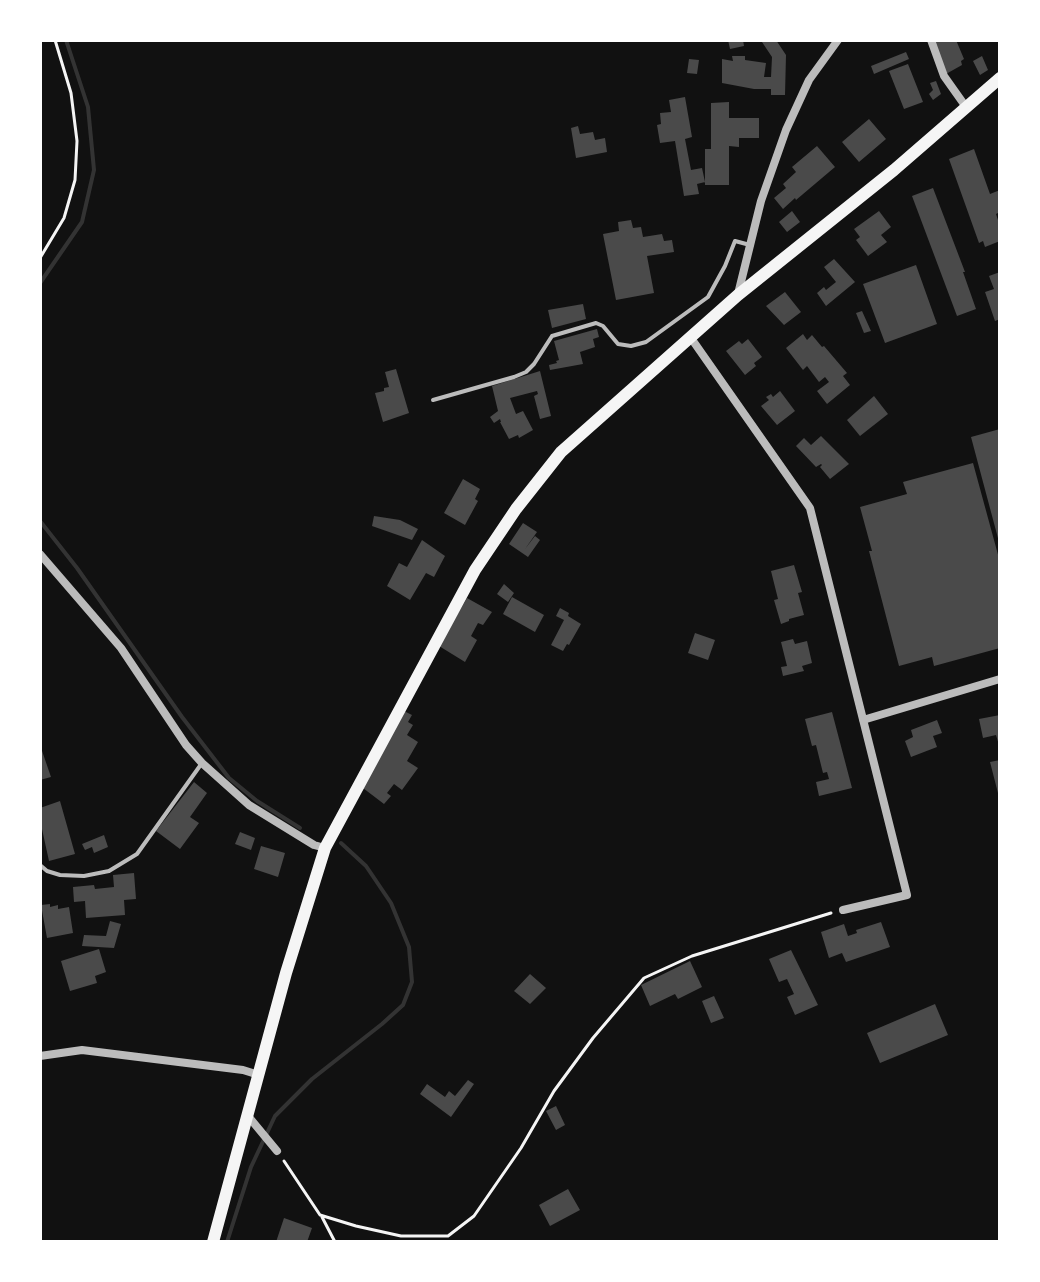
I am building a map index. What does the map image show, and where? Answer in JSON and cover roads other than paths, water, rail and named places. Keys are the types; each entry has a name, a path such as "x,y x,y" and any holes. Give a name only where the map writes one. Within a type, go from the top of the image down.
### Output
{"main road":[{"path":"213,1242 286,973 325,848 475,570 516,509 561,452 738,295 882,180 1000,78"}],"street":[{"path":"738,295 761,201 786,130 809,80 838,40"},
{"path":"931,40 944,76 966,107"},
{"path":"691,338 810,508 907,895 843,910"},
{"path":"40,554 121,648 186,745 202,763 249,805 314,845 325,848"},
{"path":"863,720 1000,679"},
{"path":"40,1056 82,1050 243,1070 259,1075"},
{"path":"248,1116 277,1151"}],"lane":[{"path":"433,400 526,372 552,336 596,323 603,326 618,344 631,346 646,342 708,297 735,241 750,245"},
{"path":"40,865 60,875 84,876 109,871 128,860 137,854 202,763"}],"waterway":[{"path":"40,283 82,222 94,170 88,107 66,40"},
{"path":"40,521 229,778 257,801 300,828"},
{"path":"227,1242 251,1167 275,1116 312,1079 403,1005 412,982 409,947 391,903 366,866 341,843"}]}
